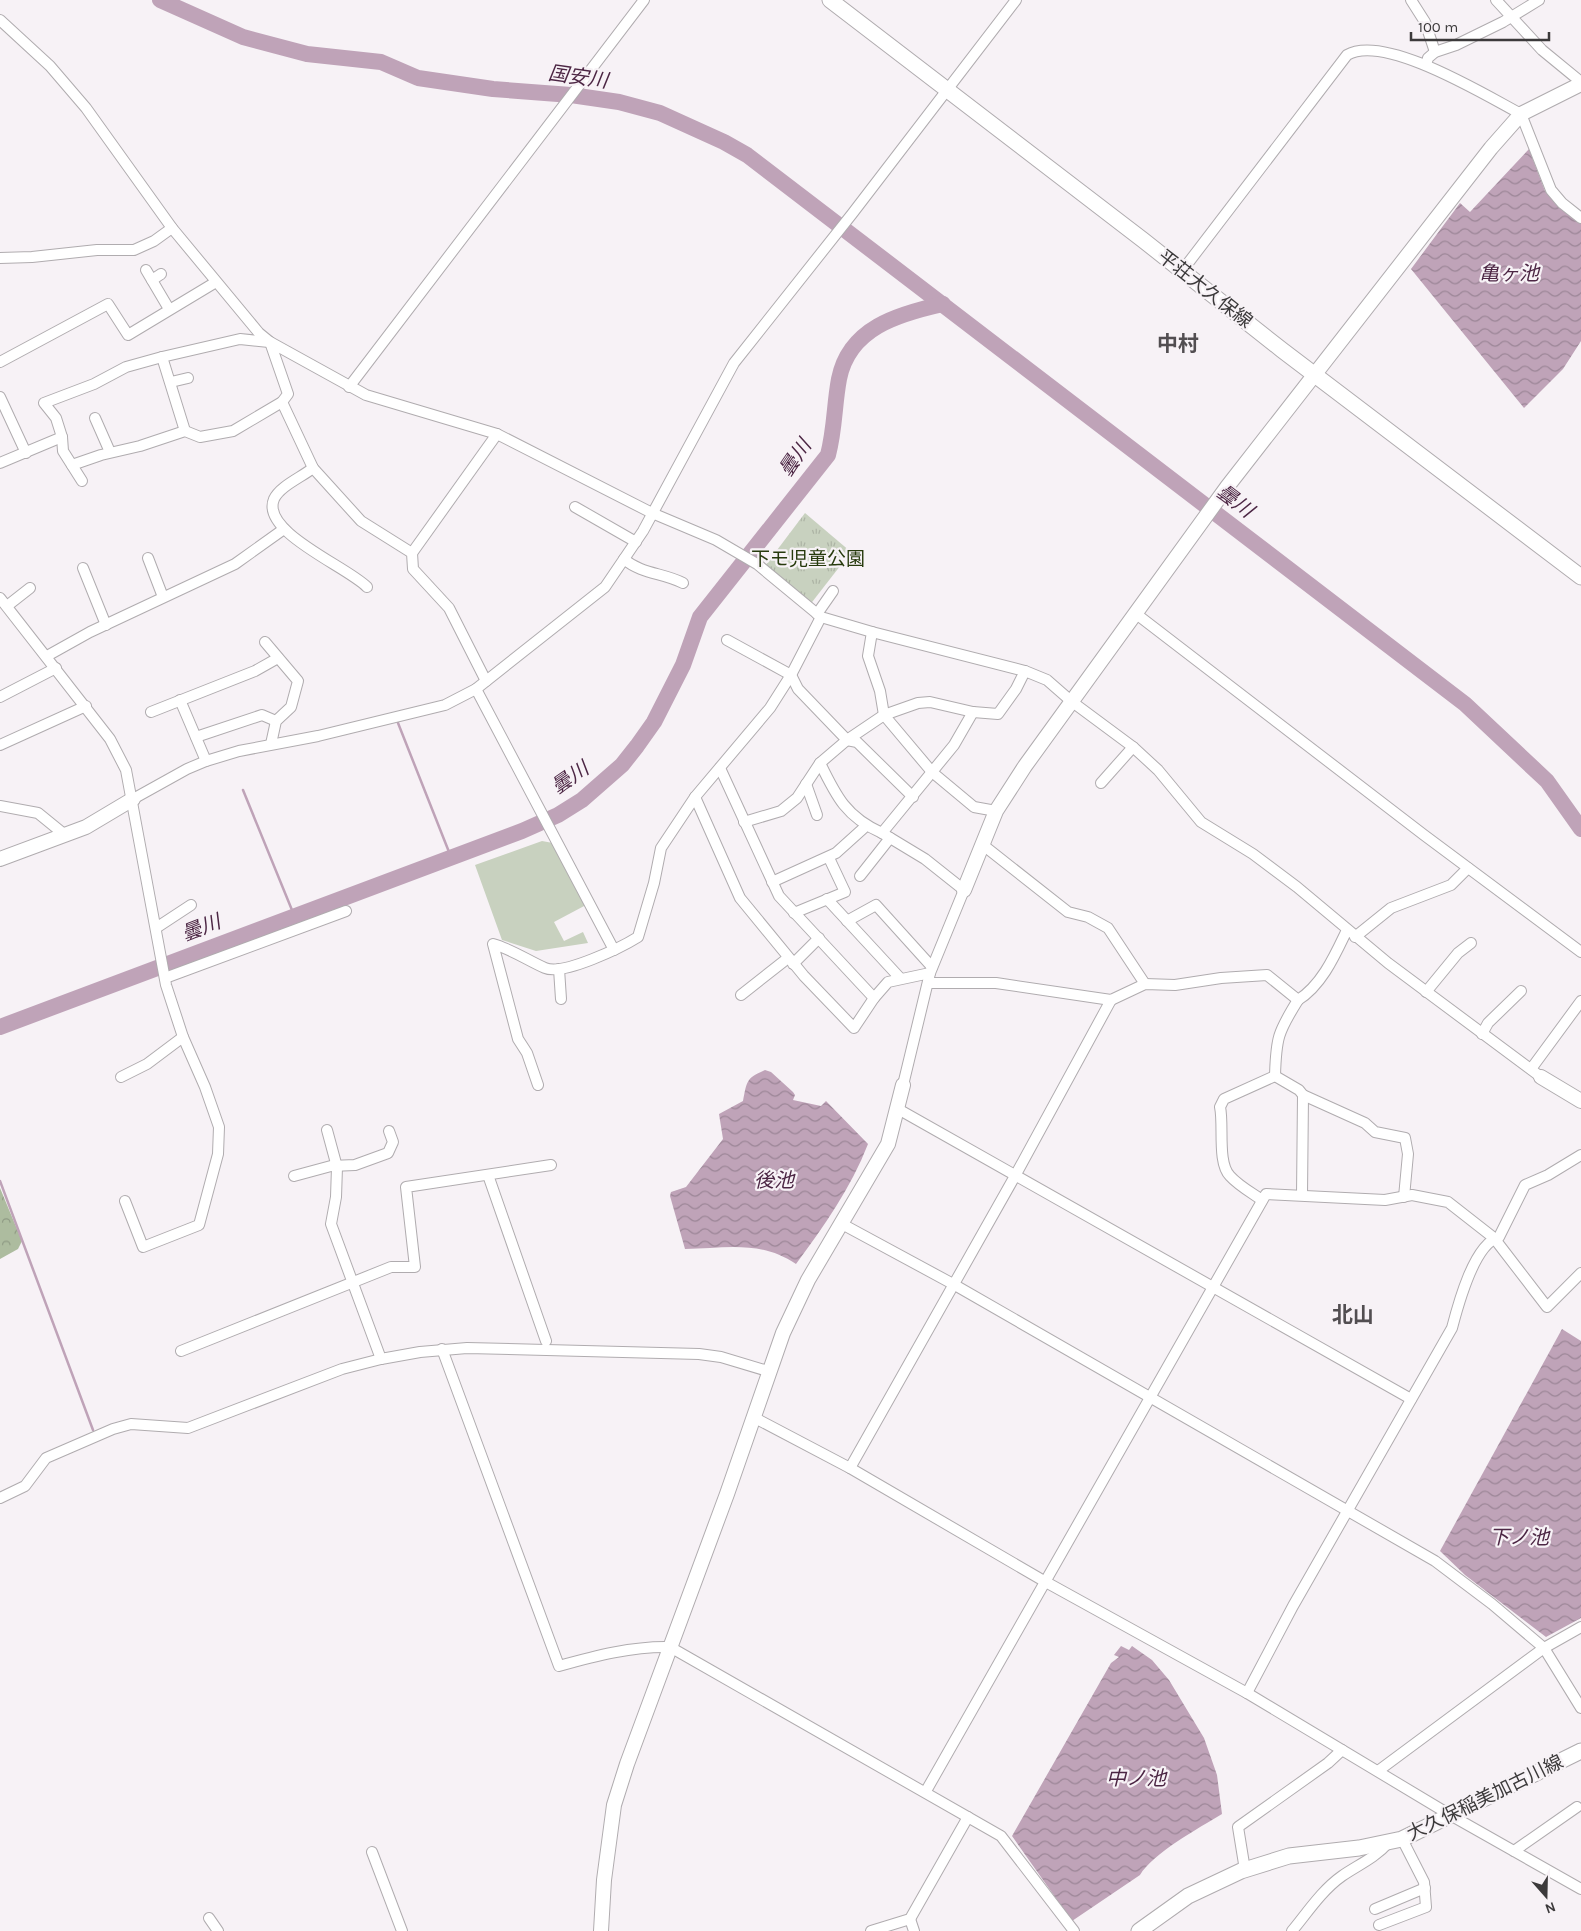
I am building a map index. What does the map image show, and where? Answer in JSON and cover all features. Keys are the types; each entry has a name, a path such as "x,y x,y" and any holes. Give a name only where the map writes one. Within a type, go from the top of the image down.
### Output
{"main road":[{"name":"平荘大久保線","path":"830,0 1314,375 1581,577"},
{"name":"大久保稲美加古川線","path":"1139,1931 1188,1896 1244,1870 1289,1856 1395,1841 1452,1816 1581,1751"}],"street":[{"path":"350,387 644,0"},
{"path":"0,859 86,826 186,769 206,761 271,744 318,736 445,705 476,689 605,587 636,542 734,363 852,214 1016,0"},
{"path":"1411,0 1425,22 1434,52"},
{"path":"601,1931 604,1880 614,1805 771,1372 783,1333 808,1280 888,1144 930,974 996,811 1024,766 1227,488 1491,148 1521,114 1581,83 1542,50 1496,0"},
{"path":"1426,65 1428,58 1434,52 1456,45 1539,0"},
{"path":"0,20 50,66 86,108 172,228 259,333 270,342 366,395 497,434 652,513 716,540 757,564 819,616 872,632 959,652 1025,671 1047,680 1071,702 1133,747 1158,770 1201,822 1253,854 1297,887 1351,934 1426,992 1536,1073 1581,1101"},
{"path":"1182,271 1347,56 1354,51 1371,49 1426,65 1521,114 1552,190 1562,204 1581,218"},
{"path":"0,258 55,256 97,250 134,250 154,241 172,228"},
{"path":"146,270 157,277 169,309"},
{"path":"0,362 108,304 128,335 216,282"},
{"path":"82,481 64,451 56,418 44,403 94,384 126,367 162,357 240,339 270,342"},
{"path":"72,466 110,452 140,446 185,432 200,437 234,431 282,402 288,394 270,342"},
{"path":"162,357 185,432"},
{"path":"171,382 188,378"},
{"path":"0,398 26,453"},
{"path":"282,402 313,468 362,521 412,553"},
{"path":"95,418 110,452"},
{"path":"486,680 449,608 413,569 412,553 497,434"},
{"path":"0,463 62,437"},
{"path":"313,468 274,498 273,516 284,529 311,550 354,575 367,587"},
{"path":"575,506 636,542"},
{"path":"46,656 163,597 235,564 284,529"},
{"path":"148,558 163,597"},
{"path":"624,559 641,570 660,574 683,583"},
{"path":"88,573 106,625"},
{"path":"30,588 3,602 86,706 120,754 133,799 165,977 182,1037 205,1087 218,1127 218,1154 199,1225 143,1247 125,1202"},
{"path":"538,1085 527,1053 518,1039 493,944 506,947 547,969 559,969 614,950 638,937 662,848 695,797 770,708 791,675 833,591"},
{"path":"1136,613 1468,868 1581,952"},
{"path":"872,632 868,656 880,691 884,715 932,772 974,807 996,811"},
{"path":"727,640 791,675 798,688 847,740 857,742 913,796"},
{"path":"265,642 298,681 291,707 276,721 271,744"},
{"path":"151,712 255,671 278,658"},
{"path":"0,697 56,668"},
{"path":"744,822 781,811 798,798 820,763 847,740 884,715 918,703 930,702 973,712 998,714 1016,689 1025,671"},
{"path":"476,689 614,950"},
{"path":"180,700 206,761"},
{"path":"0,746 86,706"},
{"path":"860,876 913,796 954,745 973,712"},
{"path":"196,737 262,715 276,721"},
{"path":"1101,783 1133,747"},
{"path":"820,763 838,800 866,826 933,864 964,890"},
{"path":"720,768 779,896 874,998"},
{"path":"806,784 817,815"},
{"path":"695,797 740,898 791,961 854,1028 874,998 888,982 900,978 930,974 1111,1000 1146,984 1174,986 1221,978 1267,975 1298,1000"},
{"path":"0,806 38,813 65,835"},
{"path":"772,882 828,858 866,826"},
{"path":"983,845 1068,912 1088,917 1108,928 1146,984"},
{"path":"794,912 845,892 828,858"},
{"path":"1275,1076 1276,1045 1280,1030 1298,1000 1306,995 1330,965 1351,934 1391,908 1451,884 1468,868"},
{"path":"827,899 900,978"},
{"path":"156,928 191,905"},
{"path":"847,921 876,905 930,974"},
{"path":"165,977 346,911"},
{"path":"741,995 791,961 818,938"},
{"path":"1426,992 1458,953 1471,943"},
{"path":"559,969 561,999"},
{"path":"1482,1034 1488,1023 1521,991"},
{"path":"850,1468 1111,1000"},
{"path":"1536,1073 1581,1001"},
{"path":"121,1077 147,1064 182,1037"},
{"path":"1275,1076 1300,1090 1303,1095 1302,1195"},
{"path":"1262,1200 1228,1175 1221,1150 1223,1120 1220,1107 1224,1099 1275,1076"},
{"path":"1303,1095 1365,1123 1375,1132 1404,1138 1408,1154 1404,1197"},
{"path":"898,1109 1411,1399"},
{"path":"327,1130 336,1167 336,1197 331,1224 382,1358"},
{"path":"294,1176 331,1166 355,1165 388,1153 393,1142 389,1131"},
{"path":"1247,1693 1452,1328 1465,1282 1477,1259 1494,1238 1499,1237 1525,1185 1548,1175 1581,1155"},
{"path":"181,1351 391,1268 415,1266 406,1187 551,1166"},
{"path":"488,1175 546,1341"},
{"path":"926,1791 1266,1194 1385,1200 1412,1195 1448,1202 1494,1238 1547,1307 1581,1273"},
{"path":"842,1224 953,1284 1436,1561 1492,1604 1544,1648 1578,1694 1581,1708"},
{"path":"0,1498 25,1486 46,1458 113,1429 131,1424 188,1428 342,1369 382,1358 442,1349 699,1354 721,1357 771,1372"},
{"path":"442,1349 559,1666 598,1656 653,1647 670,1647 926,1791 1001,1836 1074,1931"},
{"path":"754,1418 850,1468 1044,1581 1247,1693 1452,1816 1581,1889"},
{"path":"1378,1771 1544,1648 1581,1627"},
{"path":"1244,1870 1238,1827 1328,1763 1342,1750"},
{"path":"1514,1851 1577,1808"},
{"path":"870,1931 910,1919 968,1817"},
{"path":"1292,1931 1340,1877 1378,1855 1395,1841 1424,1882 1426,1907 1379,1925"},
{"path":"372,1852 402,1931"},
{"path":"1375,1909 1425,1888"},
{"path":"209,1918 218,1931"},
{"path":"910,1919 914,1931"}],"green space":[{"name":"下モ児童公園","path":"805,513 851,552 809,606 765,566"},
{"path":"542,841 553,843 586,905 554,922 564,941 583,932 588,943 536,951 502,940 475,865"},
{"path":"0,1188 22,1241 18,1249 0,1259"}],"water":[{"name":"亀ヶ池","path":"1529,149 1545,191 1581,223 1581,341 1563,369 1524,408 1411,269 1460,203 1470,212"},
{"name":"後池","path":"765,1070 771,1072 793,1092 795,1095 793,1100 821,1106 826,1101 868,1144 854,1176 827,1221 796,1264 783,1256 756,1248 685,1249 670,1196 671,1192 686,1187 723,1139 719,1114 743,1101 748,1081 754,1075"},
{"name":"下ノ池","path":"1562,1329 1581,1341 1581,1618 1546,1637 1465,1575 1440,1551"},
{"name":"中ノ池","path":"1121,1646 1129,1650 1132,1646 1152,1660 1169,1680 1204,1738 1217,1775 1222,1814 1166,1850 1155,1858 1140,1875 1072,1921 1012,1836 1111,1663 1119,1657 1114,1655"}],"waterway":[{"name":"国安川","path":"160,0 243,37 307,54 381,62 418,78 493,89 571,95 619,102 660,113 724,142 747,155 1465,704 1547,781 1581,829"},
{"name":"曇川","path":"0,1027 522,831 558,815 582,800 622,765 637,746 654,722 683,665 700,617 828,455 839,379 844,362 853,347 864,335 878,326 909,313 943,304"},
{"path":"398,723 451,857"},
{"path":"243,790 294,915"},
{"path":"0,1181 93,1430"}],"district":[{"name":"中村","path":"1178,344"},
{"name":"北山","path":"1353,1315"}]}
